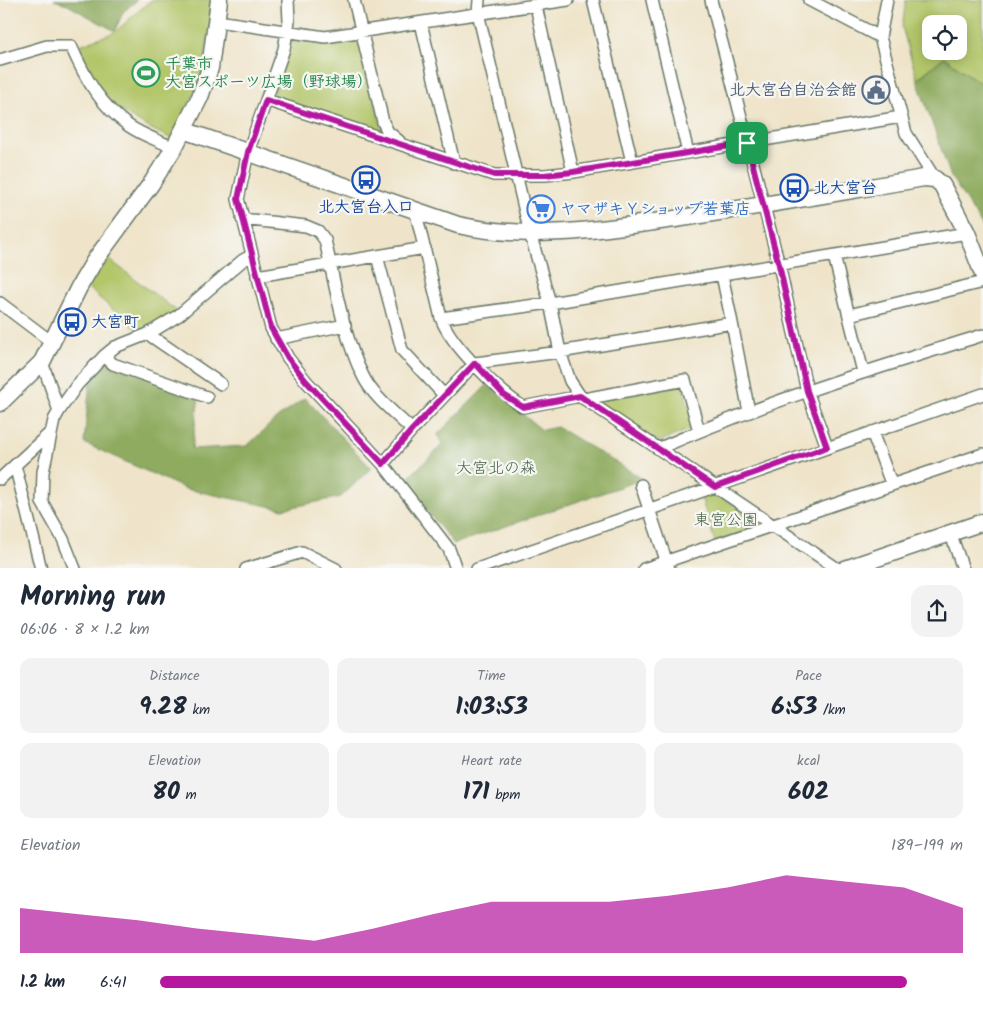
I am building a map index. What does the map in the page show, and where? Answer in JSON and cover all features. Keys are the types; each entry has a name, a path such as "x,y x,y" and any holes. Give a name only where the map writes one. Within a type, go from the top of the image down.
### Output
{"street":[{"path":"0,403 42,362 79,287 95,260 152,184 174,148 200,98 210,68 219,0"},
{"path":"288,0 287,32 248,152 238,199 271,328 276,339 306,381 383,464 449,549 456,568"},
{"path":"354,0 383,122 388,132 402,144"},
{"path":"479,0 478,13 530,233 550,303 560,352 570,380 582,397 838,568"},
{"path":"217,21 325,37 421,24 565,0"},
{"path":"593,0 632,162"},
{"path":"652,0 688,153"},
{"path":"711,0 762,206 779,265 807,391 827,447"},
{"path":"809,0 880,37"},
{"path":"887,0 880,37 906,133 935,179 942,185 967,233 983,274"},
{"path":"536,6 573,172"},
{"path":"421,24 454,163"},
{"path":"0,60 47,46 71,46 84,76 98,97 130,126 174,148"},
{"path":"266,100 454,163 494,175 517,176 573,172 901,117"},
{"path":"183,130 458,225 483,230 530,233 596,231 762,206 924,178 935,179"},
{"path":"415,209 446,330 454,342 504,395 523,407 685,380 699,431"},
{"path":"242,219 306,226 318,231 325,240 345,325 363,377 378,396 412,430"},
{"path":"442,318 550,303 967,233"},
{"path":"257,276 424,248"},
{"path":"75,568 63,539 42,502 43,472 51,432 59,411 78,385 104,356 115,347 148,334 179,315 243,260 252,255"},
{"path":"377,256 402,350 444,395"},
{"path":"834,256 863,372"},
{"path":"722,275 749,412"},
{"path":"849,315 983,282"},
{"path":"0,303 53,343"},
{"path":"383,464 475,363 560,352 732,323"},
{"path":"276,339 345,325"},
{"path":"148,334 221,384"},
{"path":"660,448 699,431 807,391 983,335"},
{"path":"104,356 113,364 207,397"},
{"path":"42,362 59,411"},
{"path":"477,568 983,394"},
{"path":"0,480 51,432"},
{"path":"872,432 891,484"},
{"path":"644,568 668,564 773,525 983,454"},
{"path":"15,465 41,568"},
{"path":"641,485 668,564"},
{"path":"845,568 983,522"},
{"path":"950,532 962,568"},
{"path":"246,568 302,552 318,564 336,568"}],"green space":[{"path":"54,0 137,0 123,12 115,31 64,3"},
{"name":"千葉市 大宮スポーツ広場（野球場）","path":"151,0 214,0 202,77 172,139 134,119 107,98 94,80 80,45 115,32"},
{"path":"906,0 983,0 983,85 948,60 967,60 967,15 922,15 922,60 940,60 917,79 902,27"},
{"path":"357,38 383,132 380,134 275,98 273,95 290,42"},
{"path":"940,60 948,60 983,85 983,227 951,177 917,80"},
{"path":"102,254 178,312 142,334 83,284"},
{"path":"110,361 199,396 192,449 247,446 278,417 305,398 371,468 341,497 283,509 186,489 84,443 90,381"},
{"path":"682,384 694,425 691,429 658,442 597,403 599,399"},
{"name":"大宮北の森","path":"487,385 542,430 557,427 643,479 454,544 404,482 442,445 438,434"},
{"name":"東宮公園","path":"712,490 761,522 759,527 715,542 700,494"}],"place":[{"name":"千葉市 大宮スポーツ広場（野球場）","path":"146,73"},
{"name":"北大宮台自治会館","path":"876,90"},
{"name":"北大宮台入口","path":"366,180"},
{"name":"北大宮台","path":"794,188"},
{"name":"ヤマザキＹショップ若葉店","path":"541,209"},
{"name":"大宮町","path":"72,322"}],"route":[{"path":"266,100 494,175 544,175 573,172 747,143 779,265 807,391 827,447 715,487 660,448 580,396 523,407 504,395 475,363 383,464 306,381 276,339 271,328 238,199 240,181 248,152 266,100"}]}
